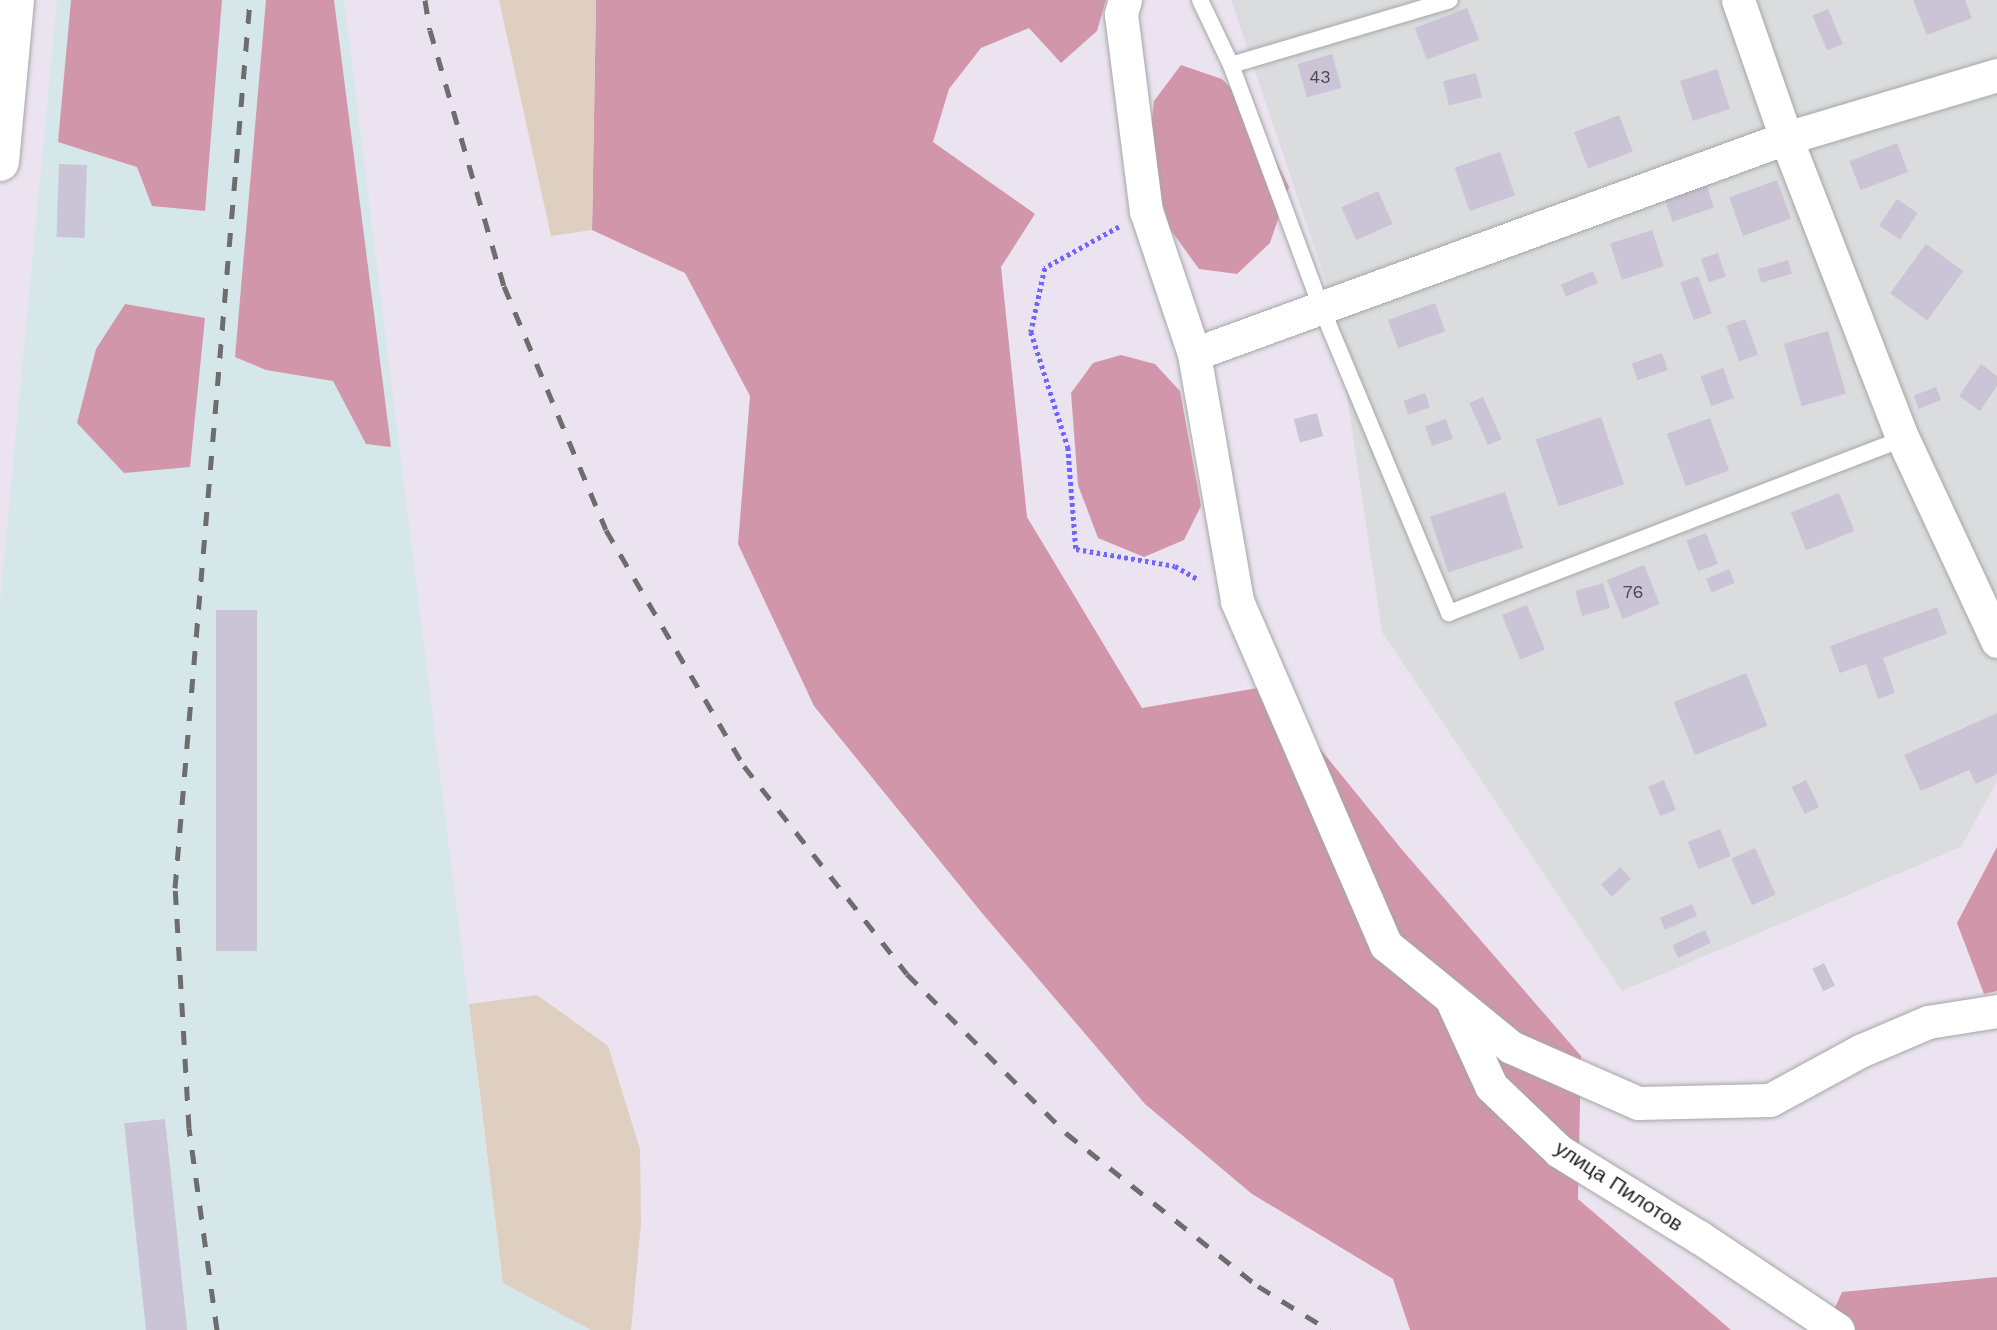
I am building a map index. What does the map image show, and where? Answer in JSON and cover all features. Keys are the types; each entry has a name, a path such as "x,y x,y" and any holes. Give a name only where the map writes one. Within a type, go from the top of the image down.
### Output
{"street":[{"path":"0,162 15,0"},
{"path":"1125,0 1121,14 1146,211 1194,354 1237,601 1386,945 1511,1047 1638,1103 1770,1100 1860,1051 1928,1022 1997,1011"},
{"path":"1738,0 1786,138 1903,439 1996,636"},
{"path":"1194,354 1786,138 1997,75"},
{"name":"улица Пилотов","path":"1450,997 1491,1086 1559,1151 1699,1237 1838,1330"}],"lane":[{"path":"1200,0 1231,65 1321,307 1448,613 1903,439"},
{"path":"1231,65 1450,0"}],"path":[{"path":"1146,211 1045,268 1031,332 1068,447 1076,549 1175,566 1237,601"}],"shaded area":[{"path":"57,0 344,0 503,1283 591,1330 0,1330 0,602"},
{"path":"71,0 222,0 205,211 152,206 137,167 58,142"},
{"path":"266,0 334,0 391,447 366,444 333,381 266,370 235,357"},
{"path":"499,0 596,0 592,230 551,236"},
{"path":"596,0 1106,0 1097,31 1061,63 1029,28 981,48 949,89 933,142 1035,214 1001,267 1027,517 1142,708 1269,686 1404,852 1581,1056 1578,1199 1731,1330 1410,1330 1393,1279 1252,1194 1145,1104 982,913 814,706 738,544 750,396 685,273 592,230"},
{"path":"1231,0 1997,0 1997,781 1961,847 1622,991 1382,632 1333,303"},
{"path":"1181,65 1222,79 1249,106 1289,187 1270,243 1237,274 1199,269 1170,229 1148,153 1154,101"},
{"path":"125,304 205,318 190,467 124,473 77,423 96,349"},
{"path":"1121,355 1155,364 1180,391 1201,506 1184,540 1144,557 1098,538 1078,485 1071,393 1093,363"},
{"path":"1997,847 1997,991 1984,994 1957,923"},
{"path":"537,995 608,1046 640,1149 641,1224 631,1330 591,1330 503,1283 469,1004"},
{"path":"1997,1277 1997,1330 1825,1330 1842,1292"}],"building":[{"path":"1913,0 1965,0 1972,18 1927,35"},
{"path":"1467,8 1479,40 1427,60 1415,28"},
{"path":"1828,9 1843,44 1827,51 1812,16"},
{"path":"1332,54 1342,88 1307,98 1297,64"},
{"path":"1717,69 1730,109 1693,121 1680,81"},
{"path":"1476,73 1482,97 1449,105 1443,81"},
{"path":"1619,115 1633,151 1588,169 1574,132"},
{"path":"1897,143 1908,172 1860,190 1849,161"},
{"path":"1500,152 1515,195 1470,211 1455,168"},
{"path":"59,164 87,165 84,238 56,237"},
{"path":"1777,180 1791,219 1743,236 1729,197"},
{"path":"1705,181 1714,207 1673,222 1663,195"},
{"path":"1378,191 1393,224 1356,240 1341,207"},
{"path":"1897,199 1918,213 1900,240 1879,226"},
{"path":"1652,230 1664,266 1622,280 1610,244"},
{"path":"1926,244 1963,271 1927,320 1890,293"},
{"path":"1718,253 1726,277 1709,282 1701,259"},
{"path":"1788,260 1792,273 1761,283 1757,269"},
{"path":"1593,271 1598,283 1566,297 1561,285"},
{"path":"1698,276 1712,314 1694,320 1680,282"},
{"path":"1435,303 1445,331 1398,348 1388,320"},
{"path":"1745,319 1758,355 1739,362 1726,326"},
{"path":"1828,331 1846,393 1802,406 1784,344"},
{"path":"1662,353 1668,370 1638,380 1632,363"},
{"path":"1981,364 1997,376 1997,386 1980,411 1959,396"},
{"path":"1723,368 1734,398 1711,406 1700,376"},
{"path":"1936,387 1941,400 1919,409 1914,396"},
{"path":"1425,393 1430,407 1409,415 1403,401"},
{"path":"1483,397 1502,439 1488,445 1469,403"},
{"path":"1317,413 1323,436 1300,442 1294,419"},
{"path":"1601,417 1624,484 1559,507 1536,439"},
{"path":"1710,418 1729,471 1686,486 1667,434"},
{"path":"1446,419 1453,439 1432,446 1425,426"},
{"path":"1505,492 1523,548 1448,573 1430,516"},
{"path":"1839,493 1854,531 1806,550 1791,512"},
{"path":"1706,533 1718,564 1698,571 1686,541"},
{"path":"1644,565 1660,604 1623,619 1607,580"},
{"path":"1729,569 1735,583 1712,593 1706,579"},
{"path":"1603,583 1610,608 1582,616 1575,591"},
{"path":"1527,605 1545,650 1520,660 1502,615"},
{"path":"1937,607 1947,634 1883,658 1895,693 1878,699 1866,664 1840,673 1830,646"},
{"path":"216,610 257,610 257,951 216,951"},
{"path":"1746,673 1767,726 1695,755 1674,702"},
{"path":"1997,713 1997,774 1976,784 1969,770 1921,791 1904,755"},
{"path":"1664,780 1676,810 1660,816 1648,786"},
{"path":"1806,780 1819,807 1805,814 1792,787"},
{"path":"1720,829 1731,856 1698,869 1688,842"},
{"path":"1755,848 1776,895 1752,905 1731,859"},
{"path":"1620,867 1631,879 1612,896 1601,885"},
{"path":"1692,904 1697,916 1665,930 1660,918"},
{"path":"1705,930 1711,943 1678,958 1672,945"},
{"path":"1824,963 1835,985 1823,991 1812,969"},
{"path":"165,1119 187,1330 146,1330 124,1123"}],"railway":[{"path":"217,1330 189,1128 175,888 250,0"},
{"path":"425,0 430,30 504,286 606,530 744,766 907,974 1066,1133 1258,1286 1329,1330"}]}
